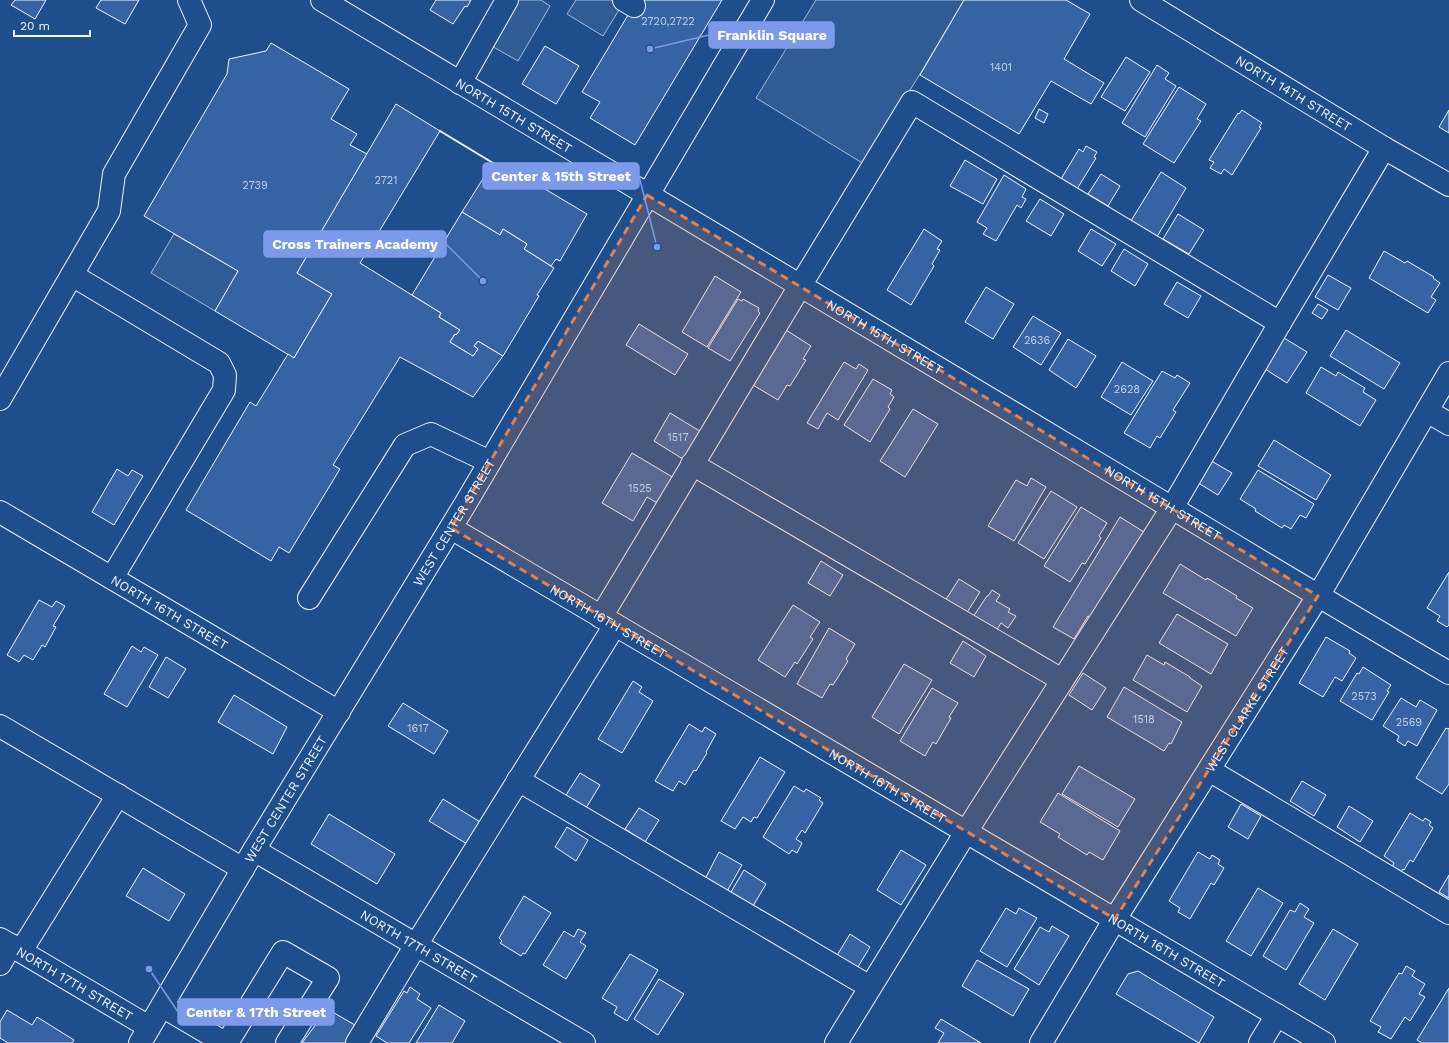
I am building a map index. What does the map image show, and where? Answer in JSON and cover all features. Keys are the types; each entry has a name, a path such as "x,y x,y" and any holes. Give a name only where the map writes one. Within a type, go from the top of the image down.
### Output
{"street":[{"path":"0,399 109,211 114,174 200,25 189,0"},
{"name":"NORTH 15TH STREET","path":"322,0 647,196 1449,673"},
{"path":"460,83 507,0"},
{"name":"WEST CENTER STREET","path":"144,1035 254,850 451,528 763,0"},
{"name":"NORTH 14TH STREET","path":"1141,0 1384,148 1449,185"},
{"path":"357,1043 416,944 518,780 608,621 692,464 912,102 1280,323"},
{"path":"836,1043 966,832 1172,508 1384,148"},
{"path":"72,275 219,363 225,376 224,390 112,578"},
{"name":"WEST CLARKE STREET","path":"1041,1043 1115,919 1318,596 1449,373"},
{"path":"1427,411 1449,424"},
{"path":"309,598 405,445 431,434 490,462"},
{"path":"692,464 1062,680"},
{"name":"NORTH 16TH STREET","path":"0,512 339,712"},
{"name":"NORTH 16TH STREET","path":"451,528 1324,1043"},
{"path":"0,726 243,869"},
{"path":"1209,770 1449,912"},
{"path":"518,780 870,988"},
{"path":"8,950 118,795"},
{"name":"NORTH 17TH STREET","path":"254,850 584,1043"},
{"name":"NORTH 17TH STREET","path":"8,950 144,1035"},
{"path":"162,1006 226,1043 283,952 328,978 287,1043"},
{"path":"1260,1043 1277,1015"}],"highlighted area":[{"path":"647,195 1318,596 1115,919 451,528"}],"shaded area":[{"path":"496,0 541,0 550,6 518,61 474,36"},
{"path":"576,0 625,0 603,36 567,14"},
{"path":"816,0 964,0 864,164 756,98"},
{"path":"174,234 238,271 215,311 151,273"}],"building":[{"path":"15,0 46,0 35,19 11,5"},
{"path":"101,0 139,0 125,24 96,8"},
{"path":"436,0 471,0 453,24 430,10"},
{"path":"637,0 722,0 635,145 590,118 600,102 582,92"},
{"path":"964,0 1066,0 1090,14 1064,59 1104,83 1091,104 1051,81 1019,134 920,75"},
{"path":"271,43 349,89 331,119 357,134 350,145 367,154 297,273 332,294 294,358 215,311 238,271 144,216 227,74 229,59 266,51"},
{"path":"545,46 579,66 556,104 522,84"},
{"path":"1126,57 1150,72 1125,111 1101,97"},
{"path":"1157,65 1169,73 1165,79 1176,86 1145,137 1122,123"},
{"path":"1179,87 1206,104 1197,119 1201,121 1174,163 1143,144"},
{"path":"396,104 440,131 360,263 441,313 439,317 460,330 456,335 455,334 450,342 473,356 478,349 474,346 478,341 503,356 473,397 400,357 333,465 340,469 289,553 279,547 271,561 186,510 250,402 256,406 288,354 294,358 332,294 297,273"},
{"path":"1039,109 1048,114 1044,123 1035,118"},
{"path":"1242,110 1262,123 1259,127 1261,128 1232,175 1224,169 1221,174 1210,168 1214,162 1209,160 1238,113 1239,114"},
{"path":"1449,110 1449,133 1439,127"},
{"path":"1086,146 1097,152 1094,157 1096,158 1077,189 1061,179 1079,149 1083,152"},
{"path":"965,160 997,179 983,204 950,186"},
{"path":"493,163 499,167 501,163 587,214 560,261 556,259 551,266 524,249 527,244 503,229 500,235 462,212"},
{"path":"1161,172 1186,188 1155,240 1129,224"},
{"path":"1101,174 1120,186 1108,206 1088,194"},
{"path":"1004,175 1026,189 1022,197 1026,199 1021,208 1017,205 996,241 983,234 987,228 977,222"},
{"path":"1040,199 1064,214 1051,236 1026,221"},
{"path":"462,212 500,235 503,229 527,244 524,249 554,268 503,356 478,341 474,346 478,349 473,356 450,342 455,334 456,335 460,330 439,317 441,313 412,295"},
{"path":"1178,214 1204,230 1189,254 1163,239"},
{"path":"924,229 942,241 937,249 940,250 932,264 934,266 911,305 887,290"},
{"path":"1091,229 1116,244 1102,266 1078,251"},
{"path":"1124,249 1148,264 1135,286 1111,271"},
{"path":"1384,251 1405,263 1407,261 1434,277 1433,278 1440,283 1431,297 1436,300 1428,313 1369,278"},
{"path":"1328,275 1351,288 1338,310 1315,297"},
{"path":"715,276 741,292 707,347 682,332"},
{"path":"1177,282 1201,296 1188,318 1164,304"},
{"path":"986,287 1014,304 993,339 965,322"},
{"path":"738,299 742,301 743,299 759,308 758,311 760,313 730,361 708,348"},
{"path":"1318,304 1328,310 1322,319 1312,313"},
{"path":"1033,316 1061,333 1041,365 1013,347"},
{"path":"639,324 688,354 675,375 626,345"},
{"path":"786,330 811,346 803,359 806,360 790,386 787,385 778,400 753,385"},
{"path":"1346,330 1400,363 1384,389 1330,356"},
{"path":"1284,338 1307,352 1287,383 1265,369"},
{"path":"1068,339 1096,356 1076,388 1049,370"},
{"path":"844,362 856,369 859,364 868,370 838,420 827,413 818,429 807,423"},
{"path":"1122,362 1153,381 1131,415 1101,397"},
{"path":"1321,367 1336,376 1338,372 1365,388 1363,392 1376,400 1360,426 1306,393"},
{"path":"1162,371 1175,378 1177,375 1190,383 1173,410 1176,412 1160,438 1157,436 1150,448 1124,433"},
{"path":"873,379 892,390 890,394 894,397 888,407 890,409 870,442 844,425"},
{"path":"913,409 938,424 905,477 880,461"},
{"path":"670,413 703,433 686,461 654,441"},
{"path":"1274,440 1331,475 1316,500 1258,466"},
{"path":"632,453 674,478 659,504 647,497 633,521 602,503"},
{"path":"1208,459 1232,473 1218,495 1195,481"},
{"path":"117,469 128,476 132,470 143,476 114,525 92,512"},
{"path":"1258,470 1314,504 1306,518 1300,515 1291,529 1284,525 1282,528 1255,511 1256,509 1240,499"},
{"path":"1031,478 1046,487 1014,541 988,526 1016,480 1027,486"},
{"path":"1051,491 1077,507 1044,559 1018,543"},
{"path":"1081,507 1107,523 1099,536 1101,538 1085,564 1082,563 1070,582 1044,566"},
{"path":"1120,517 1144,532 1092,618 1088,616 1074,639 1053,627"},
{"path":"821,561 843,575 830,596 808,583"},
{"path":"1180,564 1206,580 1207,578 1237,596 1236,598 1253,608 1236,636 1163,593"},
{"path":"1449,572 1449,625 1447,627 1437,621 1440,616 1427,608"},
{"path":"959,579 980,592 966,614 945,601"},
{"path":"992,590 1000,595 996,601 1010,609 1008,612 1016,616 1008,628 1001,623 996,631 973,617"},
{"path":"39,600 52,607 56,601 65,606 53,626 56,627 45,647 42,645 33,660 24,655 19,662 7,655"},
{"path":"793,605 820,622 810,637 813,639 797,664 795,662 785,677 758,660"},
{"path":"1177,614 1228,644 1211,674 1159,643"},
{"path":"829,628 855,644 846,659 848,661 833,685 830,684 822,698 797,684"},
{"path":"1326,637 1350,651 1349,653 1356,658 1342,681 1335,677 1323,697 1299,683"},
{"path":"963,641 986,656 974,677 950,663"},
{"path":"132,646 141,652 144,647 158,655 127,707 104,694"},
{"path":"1147,655 1164,665 1165,662 1202,686 1187,712 1133,680"},
{"path":"166,657 186,669 168,698 149,687"},
{"path":"904,664 932,680 899,734 872,717"},
{"path":"1363,667 1391,685 1387,691 1389,692 1372,720 1340,701 1357,673 1359,674"},
{"path":"1083,673 1106,688 1092,710 1069,695"},
{"path":"633,681 642,687 639,692 653,701 622,753 598,739"},
{"path":"1124,687 1182,722 1171,744 1169,743 1164,751 1107,717"},
{"path":"932,688 958,703 949,717 951,718 936,744 933,742 925,756 900,741"},
{"path":"234,695 287,727 273,754 218,722"},
{"path":"1401,698 1416,707 1420,700 1437,710 1417,746 1408,741 1405,746 1397,741 1399,736 1383,726"},
{"path":"403,703 448,731 434,754 388,726"},
{"path":"689,724 702,732 705,727 716,734 696,771 694,770 685,785 679,781 673,791 655,781"},
{"path":"1446,728 1449,728 1449,784 1442,794 1416,778"},
{"path":"760,757 785,772 757,818 754,817 751,822 743,817 735,829 721,821"},
{"path":"1079,766 1135,799 1118,827 1062,794"},
{"path":"580,773 600,785 586,808 566,795"},
{"path":"1302,781 1326,795 1314,816 1290,801"},
{"path":"794,786 804,792 806,789 821,798 819,800 823,803 805,833 802,830 796,839 802,843 797,853 792,850 789,854 763,837"},
{"path":"1058,793 1120,831 1103,860 1089,852 1087,855 1058,837 1060,834 1040,822"},
{"path":"443,799 485,825 472,847 429,821"},
{"path":"1241,804 1261,816 1248,839 1228,827"},
{"path":"1349,806 1373,821 1360,842 1337,827"},
{"path":"639,808 659,820 645,842 625,829"},
{"path":"1410,813 1423,821 1425,818 1431,822 1429,825 1433,828 1413,862 1410,860 1400,874 1391,869 1394,863 1384,856"},
{"path":"329,814 395,854 377,884 311,844"},
{"path":"567,827 588,840 576,861 555,847"},
{"path":"901,850 926,865 901,905 877,890"},
{"path":"719,852 742,865 726,893 704,881"},
{"path":"1198,852 1210,859 1212,855 1220,860 1218,864 1224,868 1214,885 1211,883 1190,919 1178,912 1180,908 1169,901"},
{"path":"143,868 185,894 169,921 126,896"},
{"path":"744,870 766,884 753,906 731,892"},
{"path":"1449,875 1449,898 1439,892"},
{"path":"1258,888 1283,903 1251,956 1226,941"},
{"path":"524,896 551,913 525,954 523,953 521,956 500,943 502,941 499,938"},
{"path":"1300,903 1309,909 1304,917 1314,923 1286,970 1263,956 1290,910 1295,912"},
{"path":"1006,908 1016,914 1019,908 1037,918 1007,967 980,951"},
{"path":"1052,926 1069,936 1039,985 1014,969 1040,927 1049,932"},
{"path":"578,929 586,933 580,942 586,946 566,979 543,965 564,931 574,937"},
{"path":"1333,929 1358,944 1325,1000 1299,984"},
{"path":"850,934 870,947 856,970 836,957"},
{"path":"630,954 658,970 627,1021 614,1013 617,1007 602,998"},
{"path":"977,960 1029,989 1013,1016 962,986"},
{"path":"1406,966 1415,971 1412,976 1425,984 1419,994 1425,997 1410,1021 1405,1017 1391,1039 1378,1032 1381,1027 1370,1021 1399,973 1402,974"},
{"path":"1138,971 1214,1017 1199,1043 1116,994 1128,974"},
{"path":"659,979 684,994 658,1035 634,1019"},
{"path":"410,987 420,994 417,999 431,1008 409,1043 387,1043 376,1036 404,991 407,993"},
{"path":"1449,988 1449,1043 1422,1043 1417,1040"},
{"path":"439,1005 465,1021 452,1043 416,1043"},
{"path":"324,1007 360,1028 351,1043 302,1043 314,1027"},
{"path":"7,1010 32,1025 37,1017 74,1040 72,1043 8,1043 0,1038 0,1022"},
{"path":"941,1019 981,1043 938,1043 944,1033 935,1028"}],"wall":[{"path":"440,131 493,163"}],"place":[{"name":"Franklin Square","path":"650,49"},
{"name":"Center & 15th Street","path":"657,247"},
{"name":"Cross Trainers Academy","path":"483,281"},
{"name":"Center & 17th Street","path":"149,969"}]}
